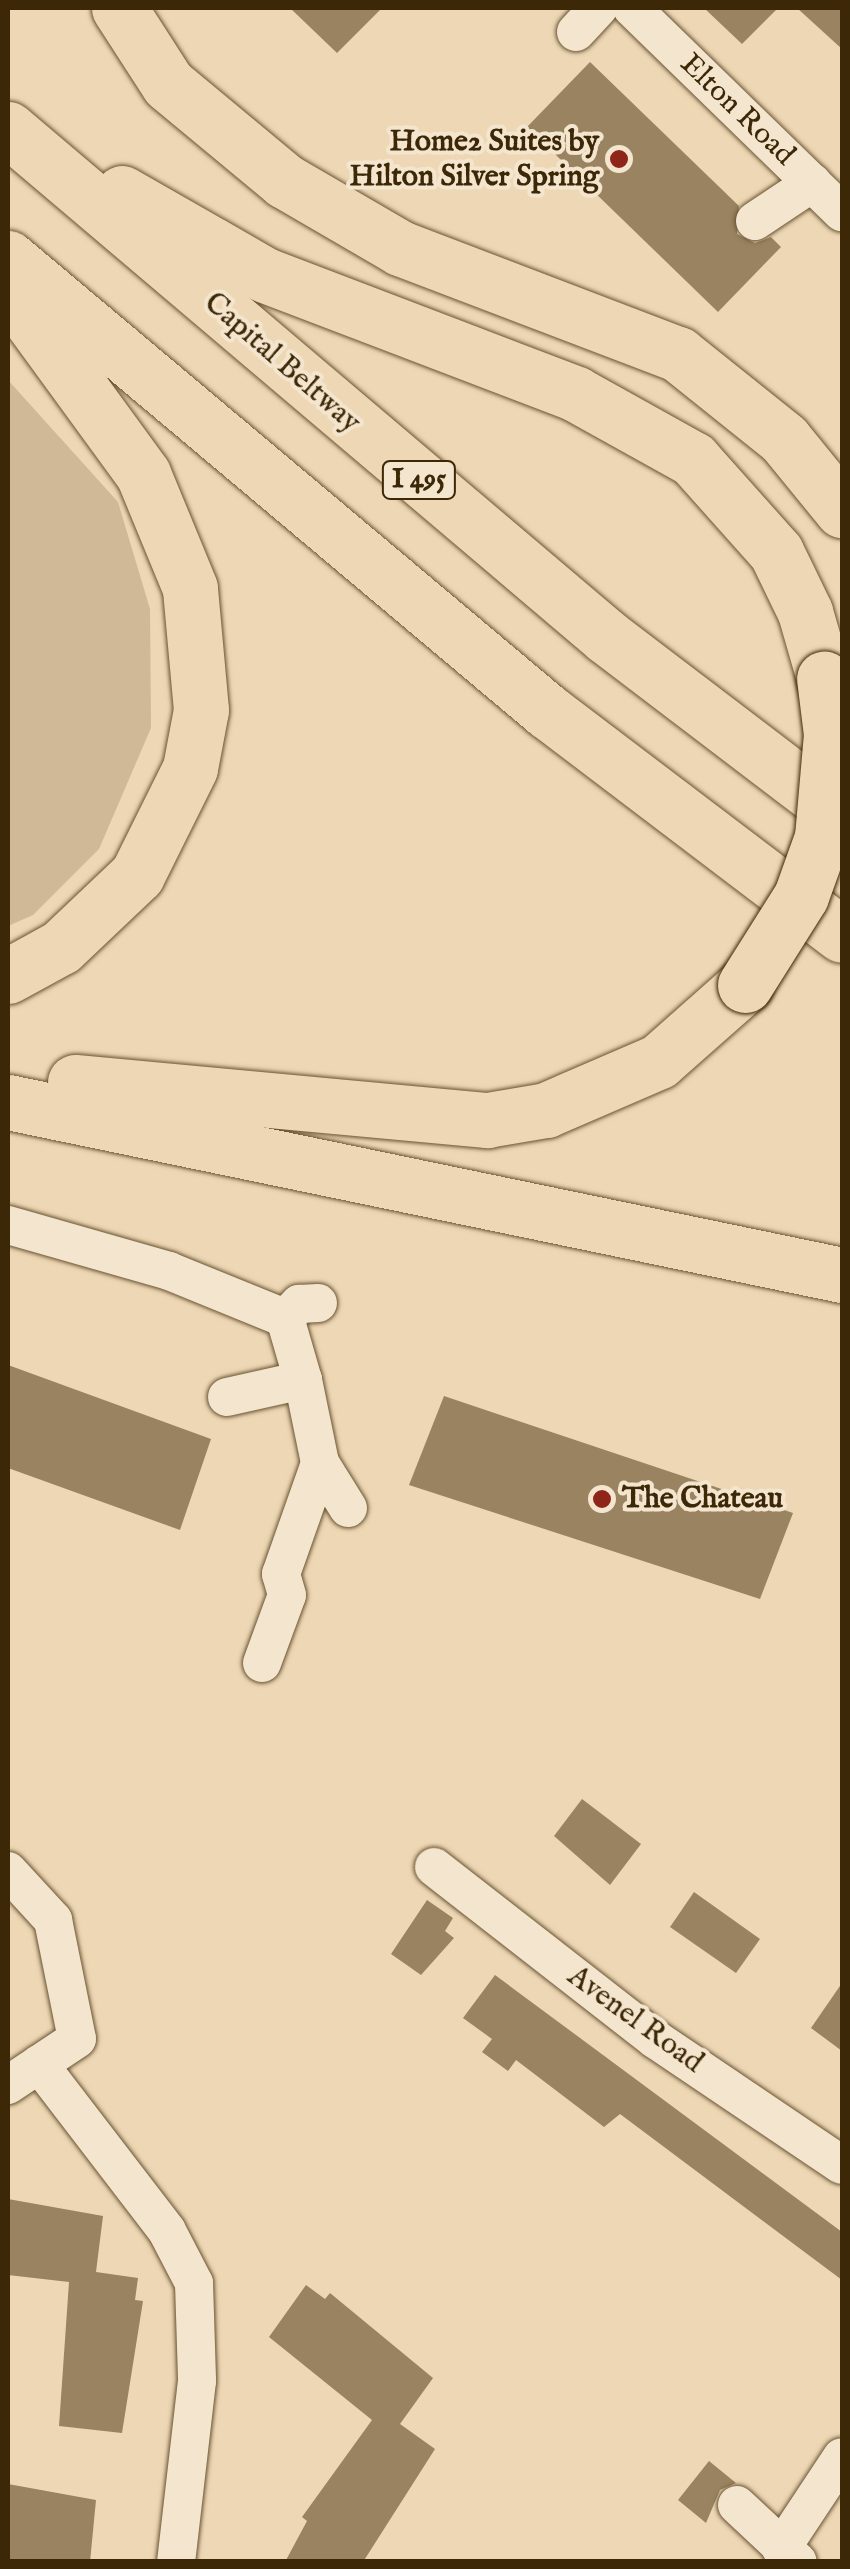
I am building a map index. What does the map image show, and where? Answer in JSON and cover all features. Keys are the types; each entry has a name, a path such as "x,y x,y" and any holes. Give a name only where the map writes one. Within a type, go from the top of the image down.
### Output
{"highway":[{"path":"119,8 168,84 285,182 400,248 678,354 784,439 842,510"},
{"path":"8,126 264,274 576,394 694,459 776,552 805,612 824,678 831,734 822,837 801,896 746,985 659,1061 546,1110 487,1120 8,1078"},
{"name":"Capital Beltway","path":"8,126 607,637 842,816"},
{"path":"8,258 547,712 842,935"},
{"path":"8,288 143,474 190,588 201,710 190,768 138,875 61,947 8,976"},
{"path":"8,1102 842,1276"}],"street":[{"name":"Elton Road","path":"632,8 842,212"},
{"path":"755,222 812,183"},
{"path":"8,1224 302,1311 303,1380 320,1463 348,1508"},
{"path":"227,1397 303,1380"},
{"path":"262,1663 287,1596 281,1574 320,1463"},
{"name":"Avenel Road","path":"434,1867 654,2039 842,2165"},
{"path":"8,1871 53,1920 77,2039 23,2075 167,2231 194,2283 197,2381 176,2562"},
{"path":"737,2505 789,2555 842,2457"}],"shaded area":[{"path":"8,380 118,502 150,609 151,728 99,849 33,915 8,926"}],"building":[{"path":"290,8 382,8 337,53"},
{"path":"704,8 778,8 742,44"},
{"path":"797,8 842,8 842,49"},
{"path":"590,62 739,206 737,234 755,243 771,237 781,247 718,312 527,127"},
{"path":"8,1365 211,1439 180,1530 8,1468"},
{"name":"The Chateau","path":"444,1396 793,1513 760,1599 409,1485"},
{"path":"582,1799 641,1844 610,1885 554,1836"},
{"path":"694,1892 760,1939 736,1973 670,1927"},
{"path":"427,1900 453,1918 445,1931 454,1938 421,1975 391,1954"},
{"path":"495,1975 842,2232 842,2280 620,2114 604,2127 516,2060 508,2071 482,2052 492,2039 463,2018"},
{"path":"842,1983 842,2051 811,2028"},
{"path":"8,2199 103,2216 96,2272 138,2278 135,2300 143,2301 122,2433 59,2426 69,2282 8,2275"},
{"path":"306,2285 325,2299 330,2293 433,2378 400,2424 435,2449 363,2562 285,2562 307,2521 302,2517 372,2420 269,2337"},
{"path":"709,2461 736,2483 720,2490 706,2523 678,2500"},
{"path":"8,2484 96,2500 90,2562 8,2560"}],"place":[{"name":"Home2 Suites by Hilton Silver Spring","path":"619,159"},
{"name":"The Chateau","path":"602,1499"}]}
